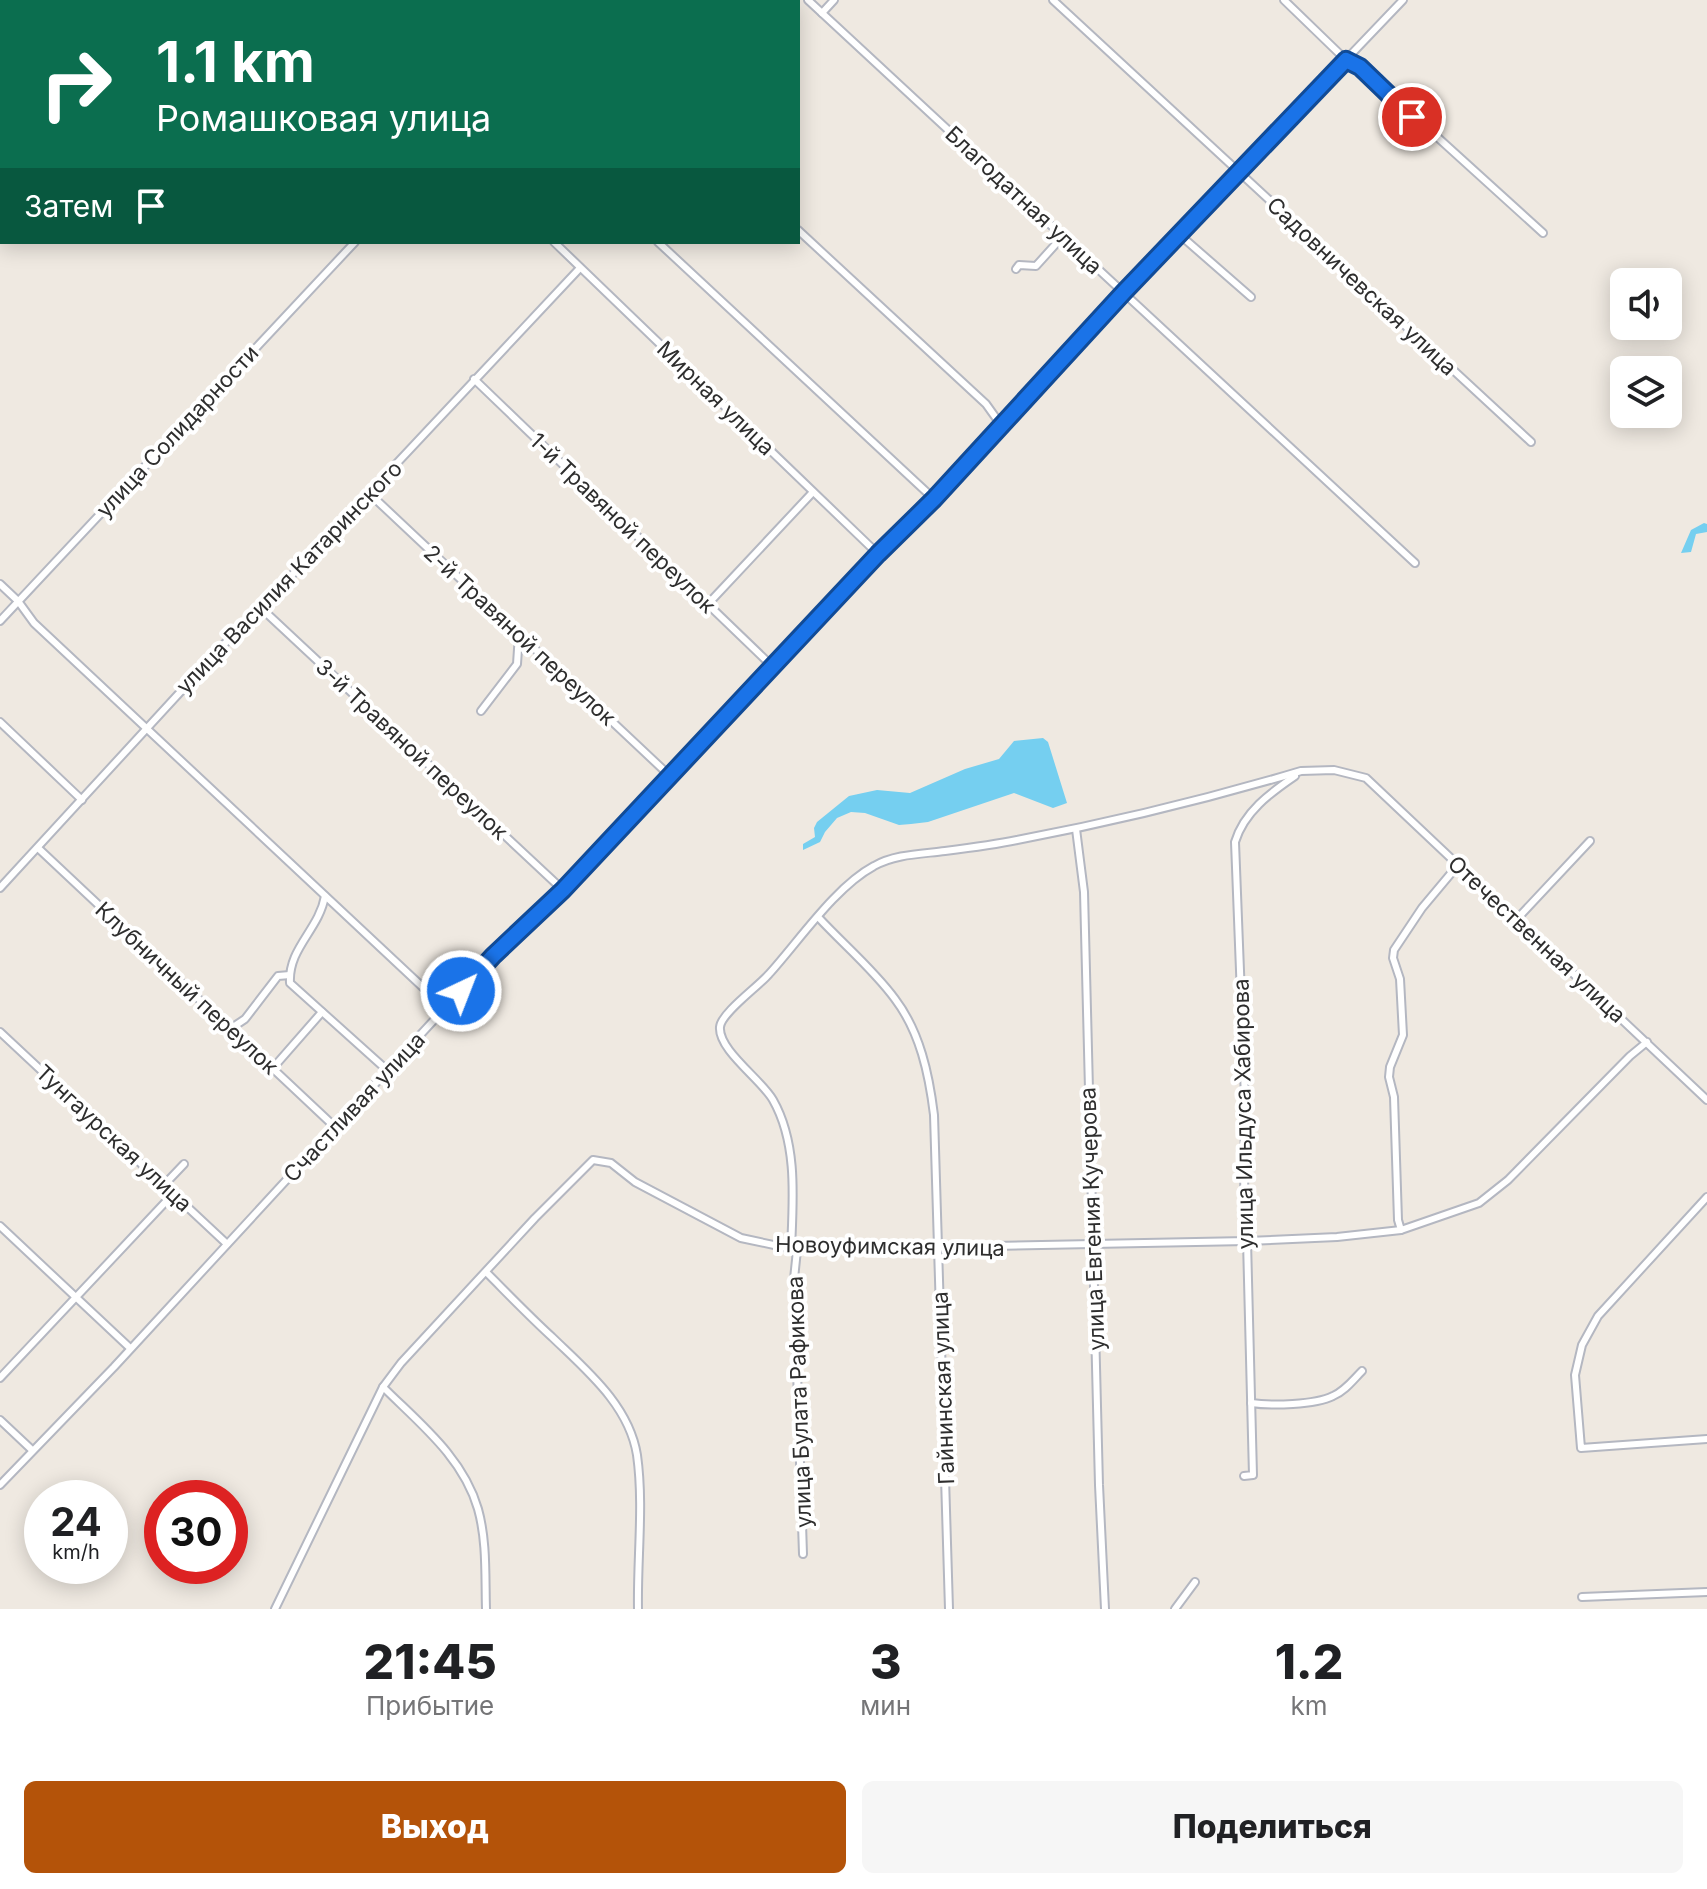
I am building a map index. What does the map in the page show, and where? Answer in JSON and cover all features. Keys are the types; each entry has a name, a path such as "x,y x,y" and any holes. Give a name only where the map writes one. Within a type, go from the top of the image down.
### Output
{"street":[{"name":"Благодатная улица","path":"808,0 1415,563"},
{"path":"822,13 834,0"},
{"name":"Садовничевская улица","path":"1053,0 1531,442"},
{"path":"1284,0 1346,60 1360,67 1543,233"},
{"name":"Счастливая улица","path":"0,1485 336,1128 493,956 563,890 878,554 934,499 1124,292 1403,0"},
{"path":"800,232 986,404 1001,425"},
{"path":"1180,235 1251,297"},
{"path":"1016,269 1019,265 1036,266 1063,236"},
{"name":"улица Солидарности","path":"0,621 353,244"},
{"name":"Мирная улица","path":"556,244 878,554"},
{"path":"660,244 934,499"},
{"name":"улица Василия Катаринского","path":"0,888 229,639 370,494 580,268"},
{"name":"1-й Травяной переулок","path":"474,379 772,666"},
{"path":"708,604 813,492"},
{"name":"2-й Травяной переулок","path":"370,494 670,776"},
{"path":"0,584 34,623 445,1008"},
{"name":"3-й Травяной переулок","path":"261,608 563,890"},
{"path":"481,711 517,664 519,634"},
{"path":"0,722 82,800"},
{"name":"Отечественная улица","path":"1301,771 1334,770 1366,778 1707,1100"},
{"path":"819,918 851,882 886,861 1076,829 1301,771"},
{"name":"улица Ильдуса Хабирова","path":"1244,1476 1253,1475 1244,1206 1245,1099 1235,842 1243,821 1301,771"},
{"name":"улица Евгения Кучерова","path":"1076,829 1084,892 1105,1609"},
{"path":"1516,920 1590,841"},
{"name":"Клубничный переулок","path":"38,848 336,1128"},
{"path":"1401,1230 1398,1220 1394,1097 1389,1077 1403,1035 1400,979 1393,958 1394,950 1422,908 1458,865"},
{"path":"325,896 322,914 295,954 290,983 388,1071"},
{"name":"Гайнинская улица","path":"819,918 895,998 914,1032 929,1079 934,1115 949,1609"},
{"name":"улица Булата Рафикова","path":"803,1554 792,1179 784,1126 773,1098 724,1042 720,1028 724,1018 769,975 802,933 819,918"},
{"path":"228,1026 233,1027 245,1019 278,976 290,975"},
{"path":"273,1068 322,1012"},
{"name":"Тунгаурская улица","path":"0,1032 227,1244"},
{"name":"Новоуфимская улица","path":"275,1609 383,1387 401,1363 593,1160 611,1163 635,1182 741,1238 794,1249 1093,1246 1337,1237 1401,1230 1479,1203 1508,1180 1647,1042"},
{"path":"164,1185 184,1164"},
{"path":"0,1378 173,1194"},
{"path":"1707,1197 1598,1316 1582,1345 1575,1375 1581,1448 1707,1439"},
{"path":"0,1226 130,1348"},
{"path":"486,1272 580,1363 610,1396 627,1425 636,1453 639,1499 638,1609"},
{"path":"1251,1403 1324,1399 1343,1390 1362,1371"},
{"path":"383,1387 446,1450 470,1486 483,1536 486,1609"},
{"path":"0,1420 32,1450"},
{"path":"1175,1609 1195,1582"},
{"path":"1582,1597 1707,1592"}],"water":[{"path":"1707,524 1707,532 1696,534 1691,552 1681,553 1691,530"},
{"path":"1043,738 1048,742 1067,803 1053,808 1014,793 928,822 899,825 865,813 851,812 837,818 820,842 803,850 803,844 815,837 817,822 849,796 877,790 910,793 965,769 999,759 1014,741"}],"route":[{"path":"461,991 563,890 1346,60 1360,67 1412,117"}]}
